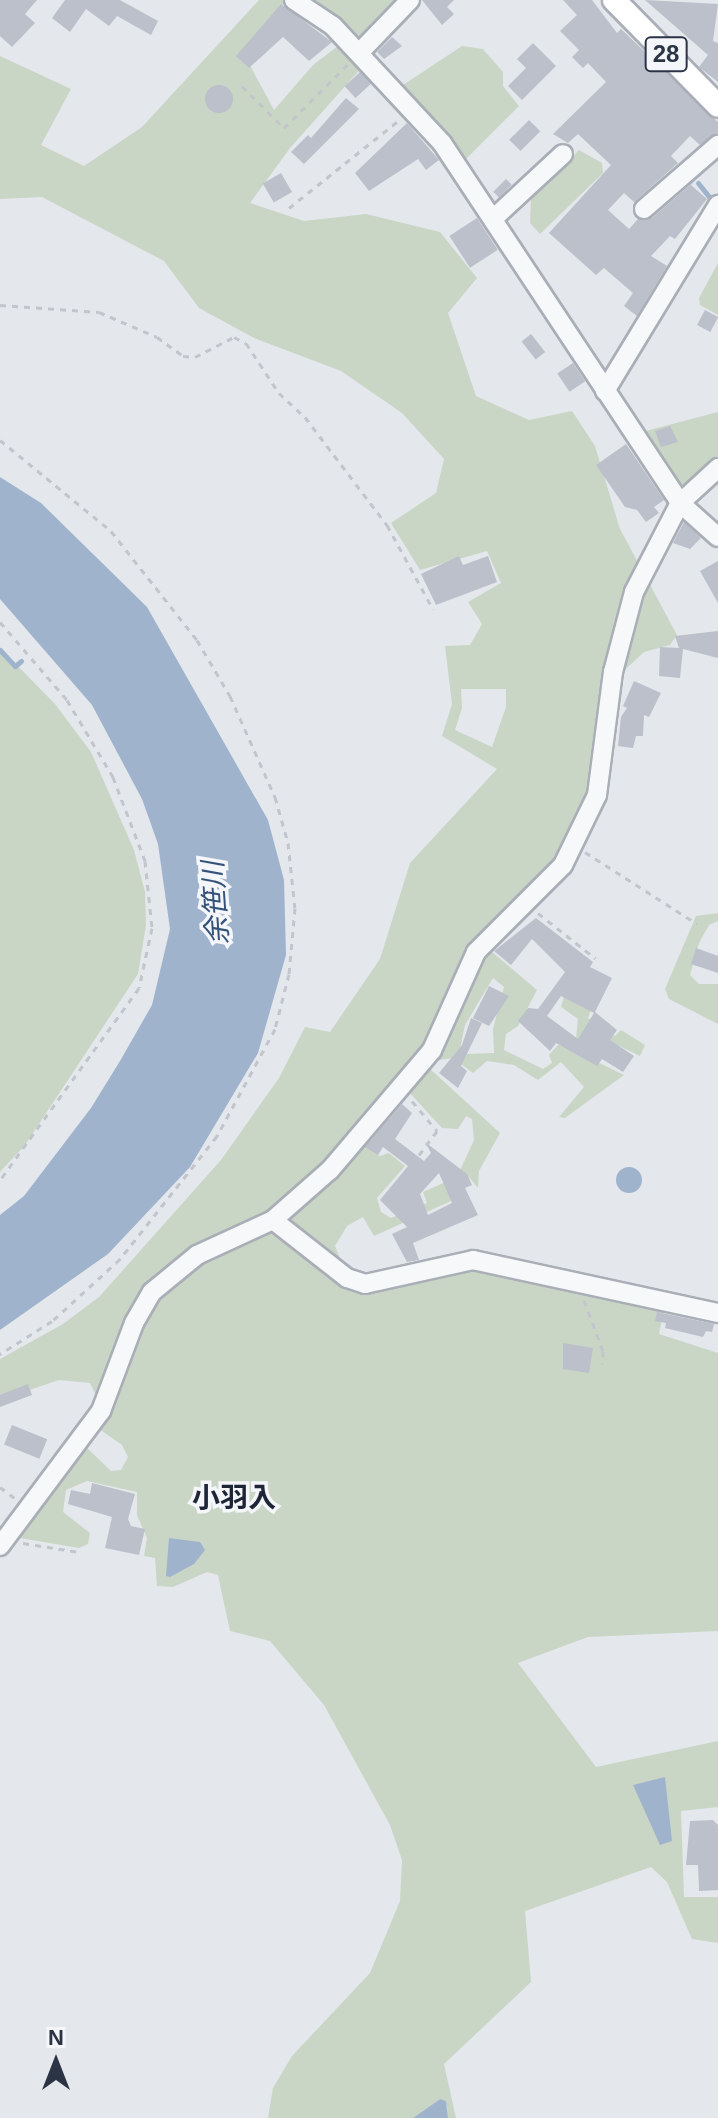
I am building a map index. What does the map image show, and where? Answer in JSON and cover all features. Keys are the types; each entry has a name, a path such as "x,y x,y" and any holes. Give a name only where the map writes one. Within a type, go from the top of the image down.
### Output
{"main road":[{"name":"28","path":"614,0 718,106"}],"street":[{"path":"294,0 360,52 413,109 494,218 680,503 718,537"},
{"path":"360,52 410,0"},
{"path":"644,209 718,145"},
{"path":"494,218 563,154"},
{"path":"605,391 718,205"},
{"path":"2,1543 101,1411 134,1323 152,1292 197,1255 273,1220 330,1170 397,1087 432,1050 476,952 549,882 575,846 597,795 613,672 634,592 680,503 718,468"},
{"path":"273,1220 357,1282 397,1279 473,1260 718,1313"}],"path":[{"path":"242,86 284,128 360,52"},
{"path":"289,208 413,109"},
{"path":"0,305 99,312 157,337 183,356 195,357 234,337 246,343 279,393 305,417 387,525 433,609"},
{"path":"0,440 111,531 197,640 230,696 275,797 288,843 295,908 289,974 275,1029 217,1136 120,1259 52,1321 0,1354"},
{"path":"0,622 67,700 113,777 145,861 152,928 139,988 0,1180"},
{"path":"575,846 697,924"},
{"path":"526,903 595,958"},
{"path":"397,1087 437,1131 418,1156"},
{"path":"577,1281 603,1351 602,1364"},
{"path":"2,1543 79,1552"}],"green space":[{"path":"259,0 286,0 245,56 274,110 313,65 351,36 312,0 422,0 290,148 250,203 304,221 366,214 440,232 477,278 448,313 476,396 529,420 572,411 595,446 620,529 677,635 670,645 644,652 616,678 593,787 563,855 478,940 537,990 518,1026 506,1034 504,1050 543,1069 552,1063 549,1055 558,1045 575,1048 578,1019 561,1007 564,996 591,1010 588,1018 615,1036 621,1030 645,1045 640,1056 609,1041 583,1055 624,1075 565,1118 559,1117 584,1087 561,1062 538,1080 514,1065 487,1061 473,1073 453,1058 439,1060 438,1053 363,1122 370,1149 380,1156 389,1153 405,1166 377,1198 381,1212 391,1218 427,1203 423,1192 457,1177 474,1140 472,1119 466,1116 458,1129 442,1128 407,1090 428,1067 500,1133 479,1171 478,1188 469,1177 449,1188 451,1201 374,1236 363,1217 347,1226 335,1246 344,1268 385,1288 461,1267 488,1266 665,1305 659,1334 718,1353 718,1631 588,1637 518,1663 596,1767 718,1741 718,1807 681,1811 684,1897 718,1897 718,1943 692,1939 667,1882 651,1867 525,1911 531,1982 444,2064 456,2118 448,2118 447,2106 440,2099 413,2118 268,2118 273,2088 292,2056 370,1973 400,1901 402,1860 390,1825 324,1705 270,1641 230,1631 218,1575 207,1572 173,1587 157,1586 155,1558 144,1556 147,1538 137,1515 137,1492 87,1481 66,1490 63,1512 90,1533 88,1544 79,1548 20,1538 84,1445 111,1471 121,1470 128,1457 122,1445 98,1428 105,1414 90,1383 59,1380 0,1400 0,1359 63,1324 99,1297 221,1160 279,1078 305,1027 330,1032 380,959 410,863 497,769 442,736 452,704 445,646 470,645 482,624 468,602 501,583 487,551 420,570 391,523 436,493 444,459 402,413 341,371 254,338 199,308 164,261 42,197 0,199 0,56 71,89 41,145 84,166 142,127","holes":["461,689 506,689 506,707 492,747 455,730 462,708","493,978 504,987 493,1029 494,1053 467,1054 460,1049 465,1025"]},
{"path":"462,46 483,49 503,72 503,86 519,106 461,164 400,87"},
{"path":"579,150 602,163 603,173 540,234 530,223 531,198"},
{"path":"718,263 718,315 700,305 699,298"},
{"path":"718,412 718,455 678,492 638,433"},
{"path":"0,648 55,704 91,752 134,850 145,892 146,925 138,974 25,1145 0,1172"},
{"path":"718,913 718,921 709,925 699,943 690,975 699,984 718,984 718,1024 669,999 665,989 696,916"}],"water":[{"name":"余笹川","path":"0,477 41,503 147,607 268,820 284,880 286,955 258,1053 190,1167 108,1254 0,1330 0,1215 24,1196 91,1108 120,1061 152,1005 170,929 158,844 142,799 92,705 0,599"},
{"path":"629,1167 638,1171 642,1180 638,1189 629,1193 620,1189 616,1180 620,1171"},
{"path":"169,1538 200,1542 205,1550 194,1564 170,1577 166,1576"},
{"path":"665,1777 672,1841 660,1845 633,1785"},
{"path":"440,2099 446,2101 448,2118 413,2118"}],"building":[{"path":"0,0 37,0 25,14 35,23 12,47 0,36"},
{"path":"65,0 120,0 158,21 151,35 117,16 109,26 86,9 70,32 52,18"},
{"path":"422,0 454,0 447,7 454,14 442,25"},
{"path":"563,0 592,0 617,33 621,29 718,122 718,133 700,145 690,136 671,156 678,163 634,202 624,193 608,210 629,229 638,219 652,218 696,180 691,185 707,199 675,239 670,236 651,256 667,266 637,316 624,306 633,293 604,268 596,275 549,233 611,165 578,134 568,143 553,134 606,82 588,63 583,68 572,57 579,50 560,31 577,15"},
{"path":"645,0 718,4 713,41 718,43 718,82 699,67 708,55"},
{"path":"281,4 332,42 309,61 283,37 249,68 236,56"},
{"path":"392,37 402,46 384,59 377,52"},
{"path":"533,43 556,66 522,100 508,86 526,68 517,59"},
{"path":"360,72 371,84 356,98 345,86"},
{"path":"219,85 229,89 233,99 229,109 219,113 209,109 205,99 209,89"},
{"path":"346,98 359,109 304,164 291,152 308,135 311,138"},
{"path":"529,120 540,131 521,151 509,140"},
{"path":"407,123 439,160 426,170 418,159 369,191 355,173"},
{"path":"281,173 292,192 274,203 263,184"},
{"path":"506,179 512,185 499,197 493,192"},
{"path":"477,218 498,250 470,268 449,236"},
{"path":"705,310 718,317 710,332 697,325"},
{"path":"531,334 545,352 536,360 522,341"},
{"path":"573,363 585,381 570,392 557,374"},
{"path":"670,426 678,442 661,447 655,431"},
{"path":"626,444 664,500 654,507 659,513 646,522 637,510 625,507 596,465"},
{"path":"684,522 701,538 690,549 673,543"},
{"path":"459,556 463,565 488,556 497,582 436,605 421,574"},
{"path":"718,561 718,603 700,571"},
{"path":"718,631 718,658 683,649 680,678 659,676 660,647 679,648 675,636"},
{"path":"634,681 661,693 649,717 644,715 643,736 636,736 633,748 618,746 621,717 627,708 623,706"},
{"path":"536,918 593,962 590,967 612,978 595,1012 617,1030 610,1040 634,1056 623,1072 602,1059 597,1066 556,1043 550,1051 518,1021 528,1008 538,1009 565,972 532,939 511,965 494,951","holes":["561,996 594,1013 578,1039 547,1016"]},
{"path":"696,948 718,956 718,973 691,964"},
{"path":"489,986 509,996 489,1026 473,1018"},
{"path":"471,1018 482,1023 461,1066 467,1071 458,1088 439,1073 462,1045"},
{"path":"402,1104 412,1113 395,1139 424,1161 431,1153 425,1142 467,1174 472,1185 465,1188 478,1215 413,1243 419,1260 407,1262 392,1234 407,1227 380,1200 408,1166 383,1147 378,1155 365,1147","holes":["439,1173 452,1203 428,1215 420,1194"]},
{"path":"657,1312 714,1324 712,1332 706,1331 703,1337 665,1328 666,1323 655,1321"},
{"path":"563,1343 593,1348 589,1373 563,1369"},
{"path":"28,1384 32,1395 0,1407 0,1395"},
{"path":"12,1425 47,1439 39,1459 4,1444"},
{"path":"92,1483 135,1494 128,1519 131,1526 145,1529 139,1555 105,1548 112,1517 68,1504 71,1490 90,1494"},
{"path":"713,1820 718,1825 718,1890 699,1891 698,1865 686,1865 690,1821"}],"waterway":[{"path":"698,183 711,199"},
{"path":"0,650 15,666 21,661"}],"district":[{"name":"小羽入","path":"234,1498"}]}
